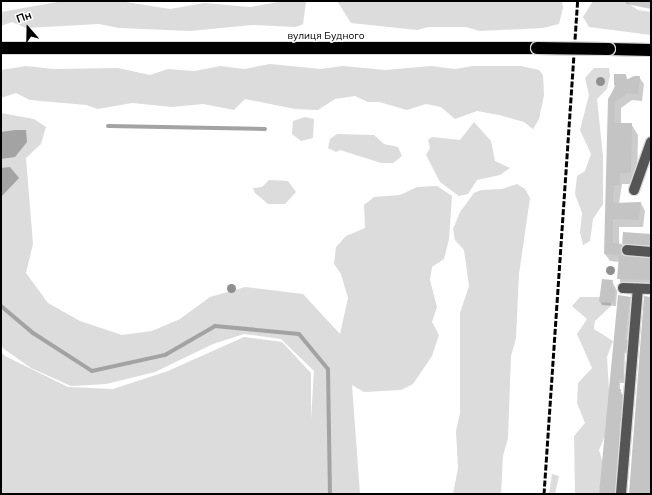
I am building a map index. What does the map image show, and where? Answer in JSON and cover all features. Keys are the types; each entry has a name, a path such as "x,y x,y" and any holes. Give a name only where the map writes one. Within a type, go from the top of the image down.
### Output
{"highway":[{"name":"вулиця Будного","path":"1,48 537,48 651,50"}],"lane":[{"path":"634,190 651,142"},
{"path":"627,250 651,252"},
{"path":"623,288 651,289"},
{"path":"621,494 638,289"}],"shaded area":[{"path":"63,1 120,1 170,9 204,3 250,7 284,1 306,1 303,24 296,27 252,25 190,31 119,28 99,24 26,28 12,22 1,26 1,12"},
{"path":"337,1 562,1 563,8 559,24 543,28 480,31 466,27 429,27 417,30 351,23"},
{"path":"593,1 625,1 638,10 651,12 651,35 589,27 583,17"},
{"path":"270,64 321,69 343,66 385,70 431,66 455,69 473,66 521,66 539,70 543,75 544,95 539,119 533,129 524,122 499,115 477,111 455,119 441,107 426,104 407,110 379,102 368,102 355,96 335,99 318,110 295,109 245,99 234,110 203,104 172,107 132,103 98,109 86,105 30,100 16,93 1,98 1,70 26,66 53,69 118,68 150,75 168,69 194,71 221,66 244,69"},
{"path":"594,68 609,68 610,76 607,89 597,99 603,156 603,204 593,219 590,241 583,245 580,232 582,213 575,194 577,176 585,171 591,154 580,130 589,95 585,78"},
{"path":"1,113 34,119 46,127 41,144 26,158 33,244 26,273 48,303 80,321 122,335 152,331 180,319 210,297 245,287 303,294 340,334 348,298 341,274 334,264 336,247 346,236 365,228 364,205 374,197 400,195 417,187 437,186 452,196 449,239 444,259 432,267 430,280 437,307 432,322 439,335 432,356 413,384 401,390 364,392 352,385 360,494 1,494 1,352 5,356 68,387 113,389 168,371 244,337 282,342 311,373 311,419 314,371 281,339 244,334 213,344 155,372 106,384 71,386 31,368 4,349 1,345"},
{"path":"305,117 314,119 313,138 301,141 292,134 293,121"},
{"path":"474,122 491,141 495,161 510,168 500,175 477,180 468,194 459,196 440,182 426,155 430,148 428,140 432,137 460,140"},
{"path":"26,130 27,142 15,157 1,159 1,132"},
{"path":"337,134 374,135 384,144 398,147 402,156 393,163 381,163 340,150 336,152 328,148 330,139"},
{"path":"10,167 19,178 1,197 1,168"},
{"path":"269,180 288,181 296,192 285,204 268,204 255,193 253,188 262,187"},
{"path":"517,184 525,189 530,198 519,274 516,338 511,356 508,438 503,456 501,494 453,494 458,468 456,431 460,413 460,313 469,286 464,250 455,240 453,229 460,212 474,193 481,190 502,189"},
{"path":"580,297 603,297 611,302 611,306 595,321 594,329 613,341 607,357 611,422 599,450 603,463 600,494 575,494 574,436 585,423 577,403 578,383 592,368 577,334 587,319 572,306"},
{"path":"552,474 559,476 555,494 549,494"}],"building":[{"path":"614,74 626,74 626,80 634,76 640,76 638,94 627,93 615,102 615,123 632,123 631,173 620,173 620,185 614,185 613,203 641,202 639,220 613,219 613,243 622,244 621,255 651,256 651,280 617,279 619,255 604,254 608,99 616,86 614,85"},
{"path":"623,232 651,234 650,246 622,244"},
{"path":"602,279 613,280 612,287 615,287 614,303 599,302"},
{"path":"618,295 631,297 625,340 629,340 628,351 624,350 623,380 619,379 618,389 621,389 621,394 624,395 615,494 599,494"},
{"path":"644,296 651,297 651,494 629,494"}],"waterway":[{"path":"108,126 265,129"},
{"path":"1,306 33,333 92,371 165,355 215,326 299,334 328,369 330,494"}],"railway":[{"path":"544,494 578,1"}]}
